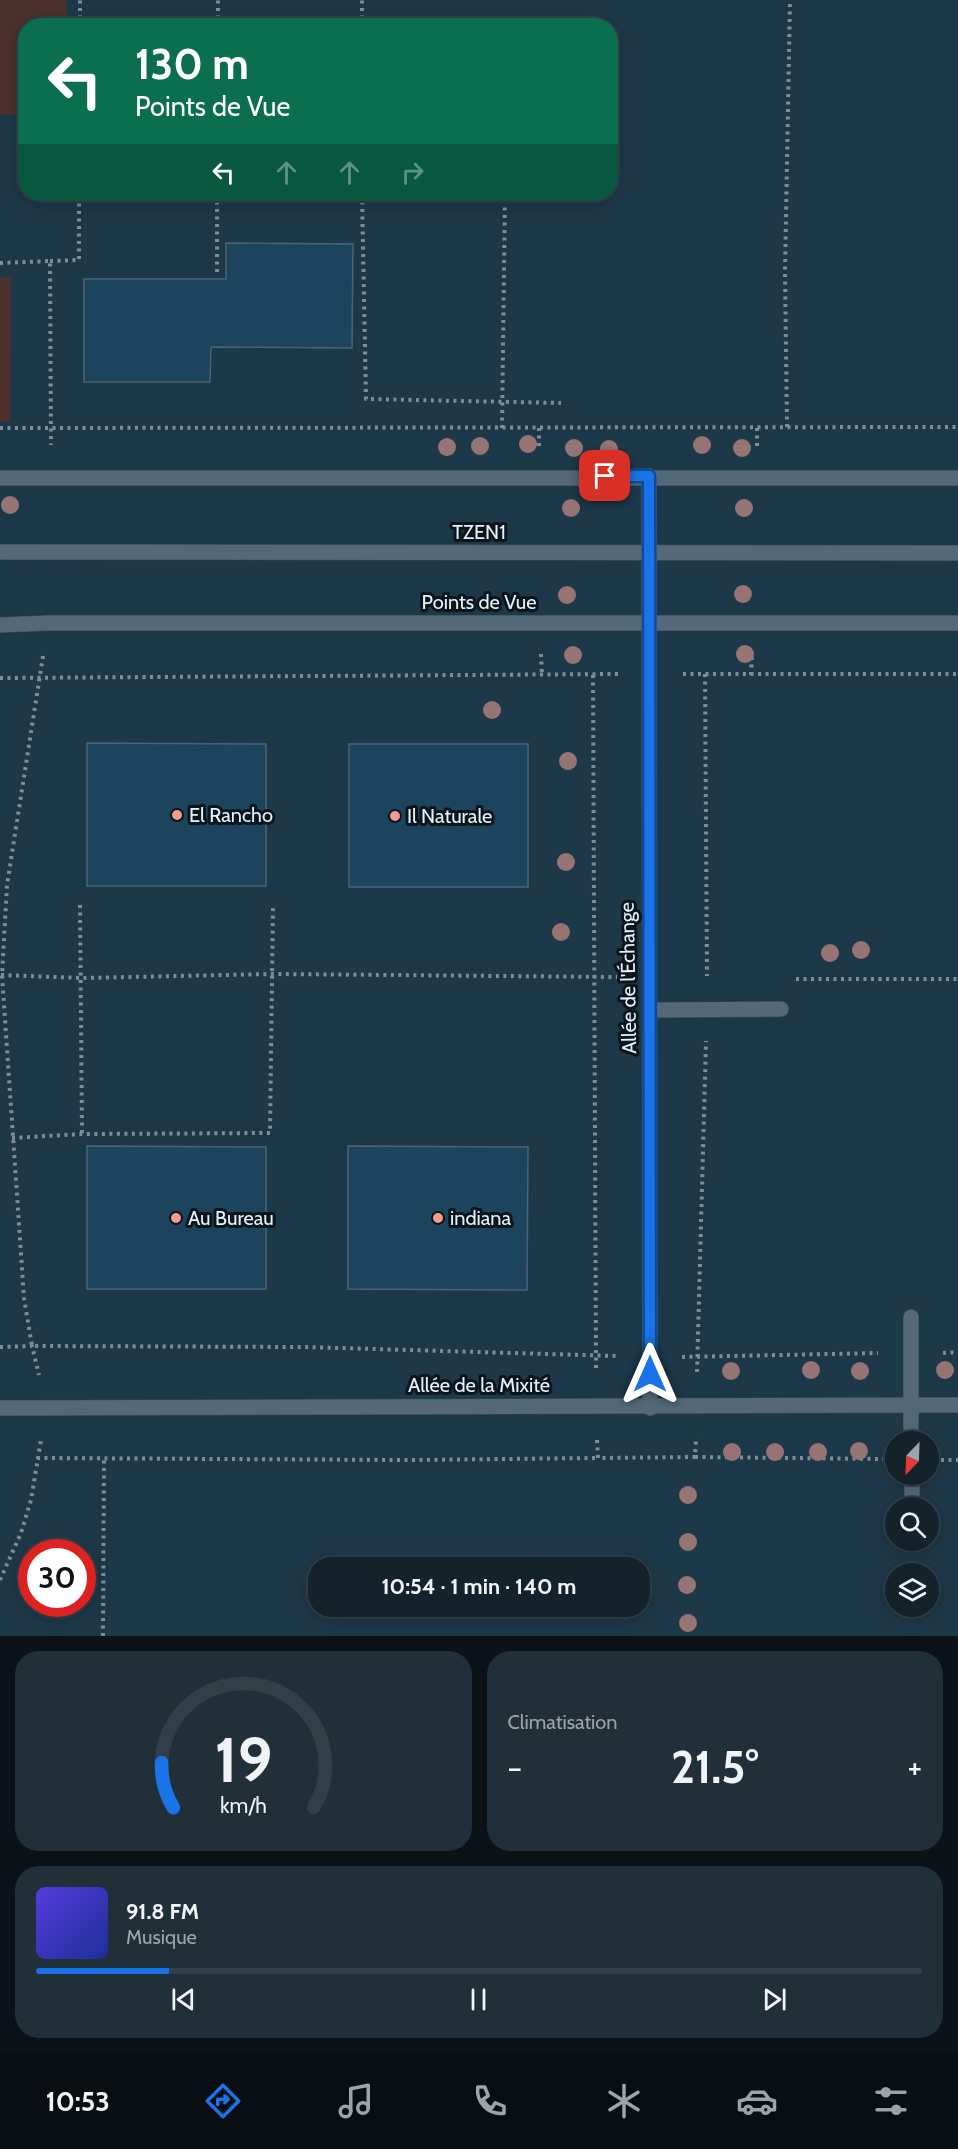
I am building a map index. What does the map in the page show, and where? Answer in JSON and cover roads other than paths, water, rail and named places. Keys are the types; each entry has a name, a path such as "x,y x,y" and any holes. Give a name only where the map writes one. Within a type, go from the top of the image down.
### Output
{"street":[{"path":"0,478 649,476 958,478"},
{"name":"Allée de l'Échange","path":"649,476 650,1408"},
{"name":"TZEN1","path":"0,552 958,553"},
{"name":"Points de Vue","path":"0,625 48,623 958,623"},
{"path":"650,1010 781,1009"},
{"path":"911,1317 911,1431"},
{"name":"Allée de la Mixité","path":"0,1408 597,1406 650,1408 958,1405"}],"place":[{"name":"El Rancho","path":"177,815"},
{"name":"Il Naturale","path":"395,816"},
{"name":"Au Bureau","path":"176,1218"},
{"name":"indiana","path":"438,1218"}]}
